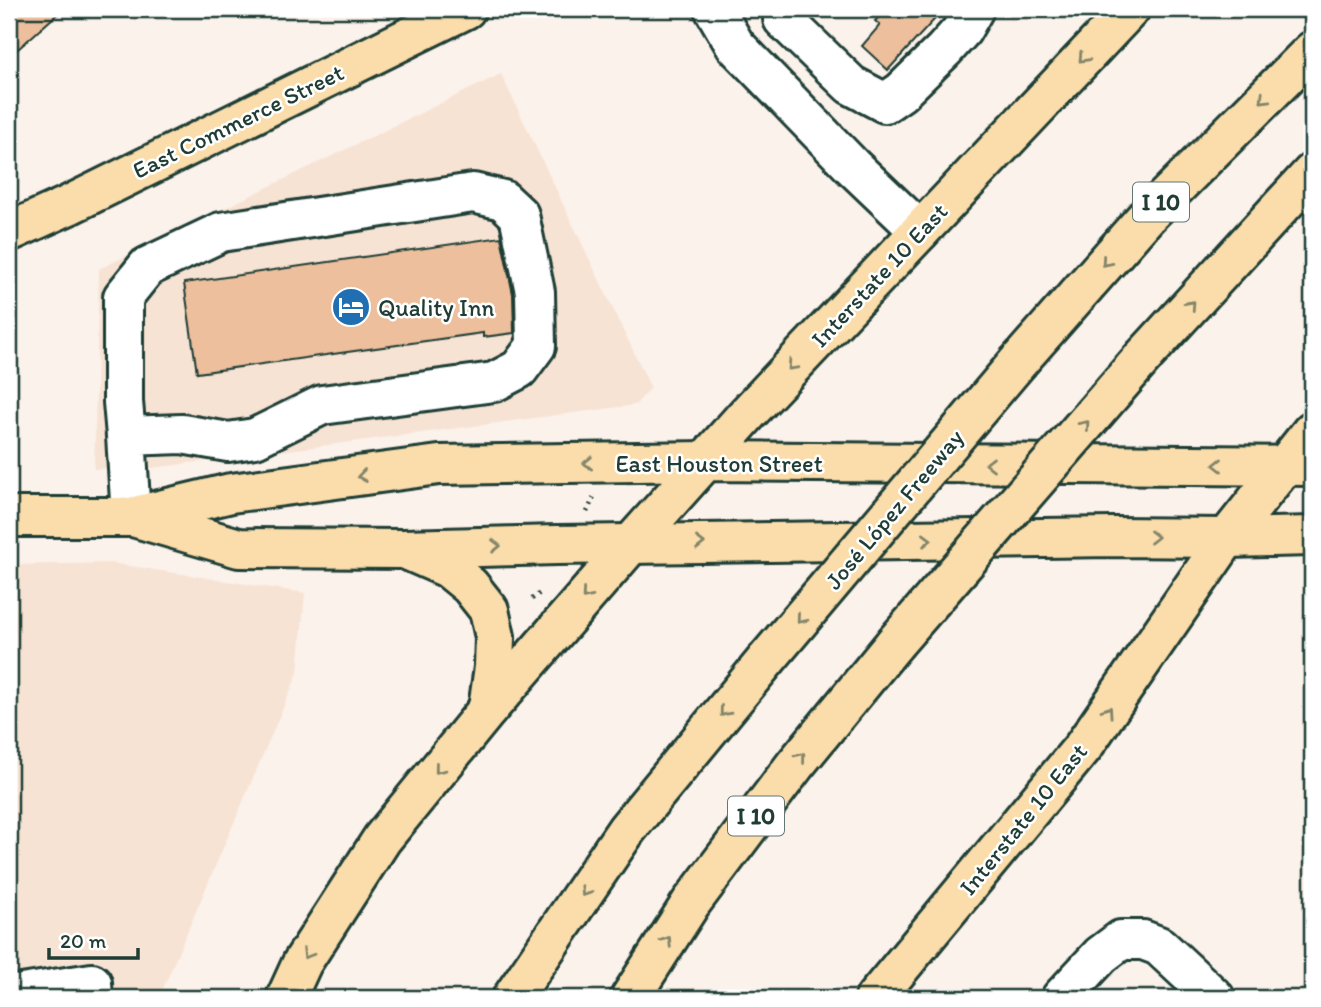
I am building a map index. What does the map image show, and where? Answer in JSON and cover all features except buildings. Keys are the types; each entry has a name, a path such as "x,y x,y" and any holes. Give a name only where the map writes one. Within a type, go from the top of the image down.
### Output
{"main road":[{"name":"East Commerce Street","path":"9,232 466,9"},
{"name":"Interstate 10 East","path":"286,998 302,963 382,839 488,709 750,412 1130,9"},
{"name":"José López Freeway","path":"512,998 627,829 767,659 1019,361 1147,216 1312,51"},
{"name":"I 10","path":"630,998 699,892 795,765 895,643 1145,355 1312,173"},
{"name":"Interstate 10 East","path":"875,998 1083,747 1227,538 1299,466 1312,431"},
{"name":"East Houston Street","path":"9,517 131,517 231,493 439,465 706,461 1299,466"},
{"name":"East Houston Street","path":"131,517 239,548 403,549 1312,536"},
{"path":"403,549 448,568 470,586 489,610 495,637 488,709"}],"lane":[{"path":"714,9 735,45 853,167 920,231"},
{"path":"735,45 793,14 851,85 885,103 901,92 944,50 962,30 974,9"},
{"path":"126,436 182,434 228,442 255,438 322,405 494,382 519,369 536,346 535,292 519,215 503,200 473,193 221,232 147,267 123,297 123,402 131,517"},
{"path":"1061,998 1101,955 1121,940 1143,940 1159,946 1215,998"},
{"path":"9,996 92,983 93,998"}],"path":[{"path":"587,513 594,497"}],"shaded area":[{"path":"501,74 651,388 635,405 152,468 94,469 99,269"},
{"path":"111,563 305,593 298,673 159,998 9,998 9,565"}],"place":[{"name":"Quality Inn","path":"351,307"}]}
